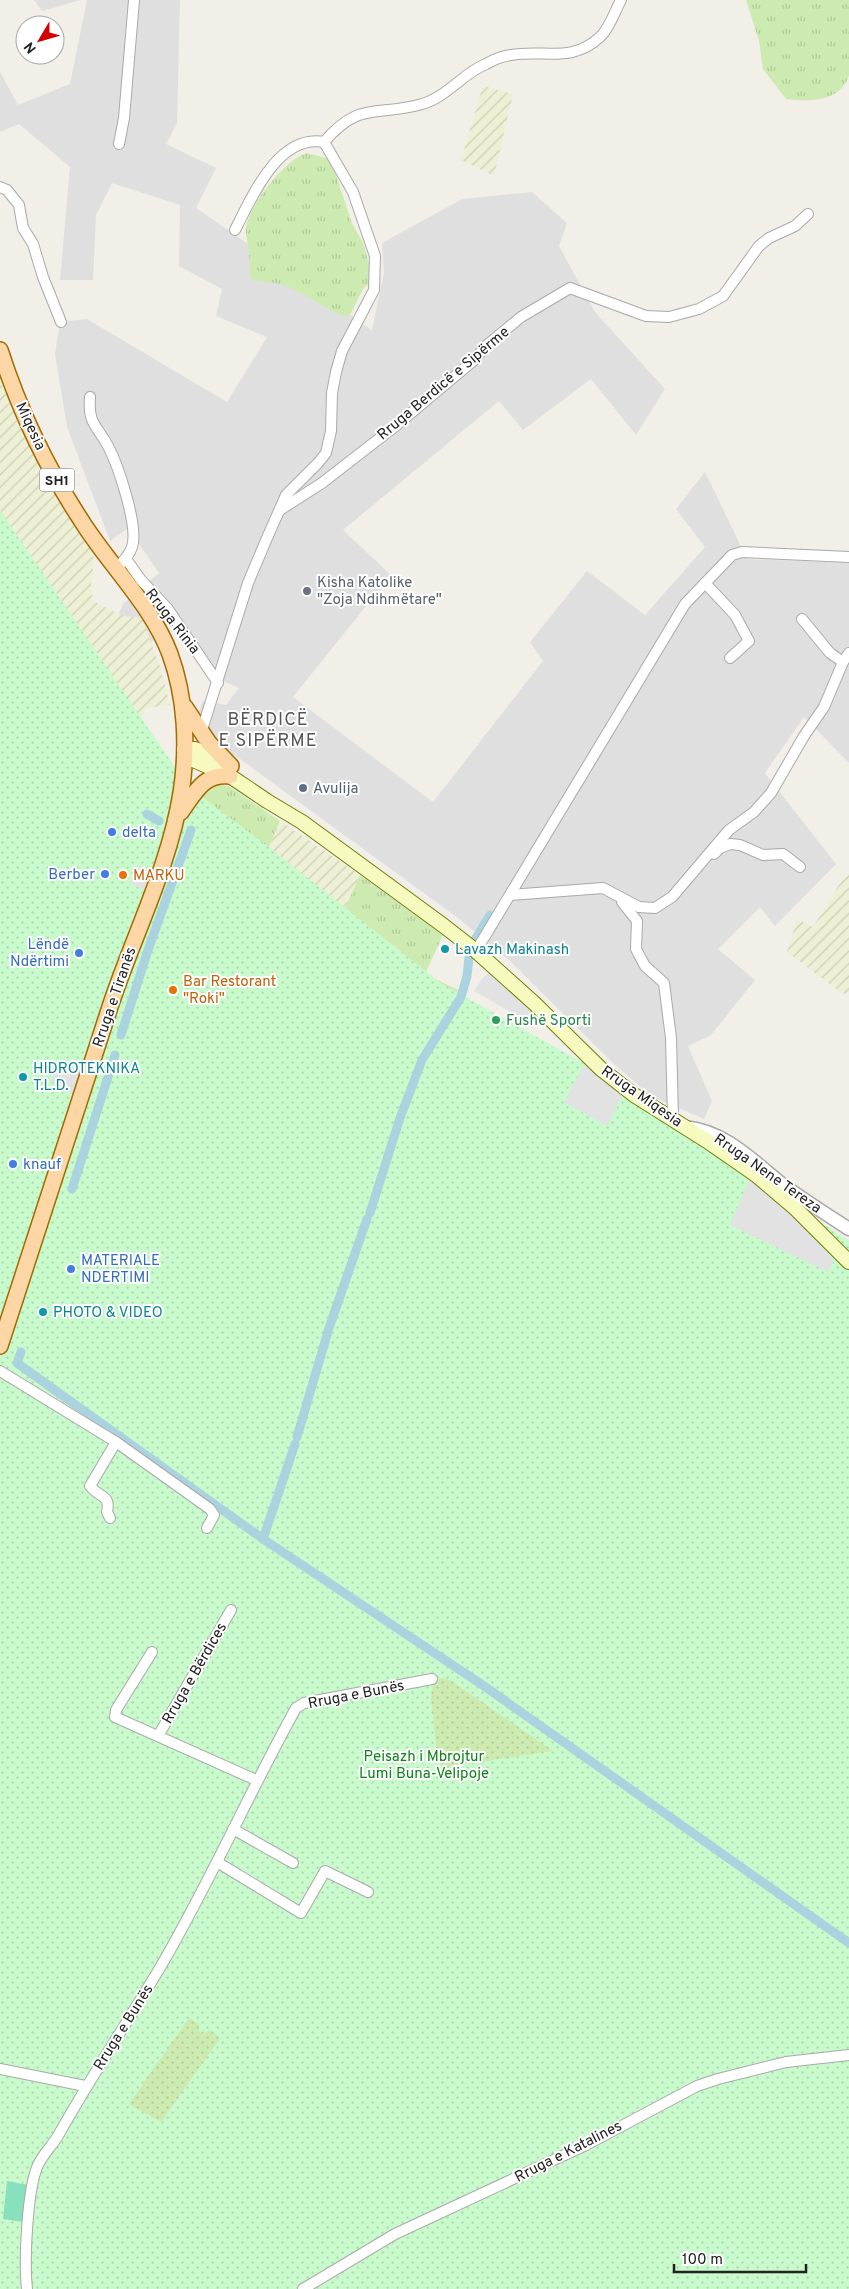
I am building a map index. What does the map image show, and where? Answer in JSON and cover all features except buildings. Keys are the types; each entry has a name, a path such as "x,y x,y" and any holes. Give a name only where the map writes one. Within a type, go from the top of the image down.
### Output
{"main road":[{"name":"Miqesia","path":"0,350 29,425 60,486 82,522 121,563 137,598 153,621 169,652 180,696"},
{"path":"176,819 198,786 210,778 231,771 201,733 180,696"},
{"name":"SH1","path":"176,819 183,776 184,753 180,696"},
{"name":"Rruga Miqesia","path":"184,753 231,771 267,801 302,822 460,939 534,1003 601,1069 634,1095 756,1175 796,1209 849,1262"},
{"name":"Rruga e Tiranës","path":"0,1346 108,1012 176,819"}],"street":[{"path":"120,144 134,0"},
{"path":"324,142 334,130 351,117 374,110 407,108 425,103 443,93 484,64 510,55 539,53 558,56 584,48 602,36 621,0"},
{"path":"234,230 250,200 276,161 295,147 311,140 324,142"},
{"path":"201,733 248,583 286,495 318,464 326,453 331,431 332,393 340,358 374,290 375,256 353,192 324,142"},
{"path":"0,187 7,190 19,204 23,228 33,244 43,277 62,322"},
{"name":"Rruga Berdicë e Sipërme","path":"280,510 322,483 398,424 473,361 486,346 521,317 545,301 570,288 646,316 669,317 699,310 723,296 759,246 795,226 808,214"},
{"path":"90,397 91,421 108,446 128,504 134,541 121,563"},
{"path":"474,950 510,896 674,621 685,604 705,583 732,555 742,552 849,557"},
{"name":"Rruga Rinia","path":"121,563 141,580 168,609 218,683"},
{"path":"705,583 735,615 748,641 730,658"},
{"path":"802,619 830,653 843,662"},
{"path":"510,896 603,888 619,899 639,907 655,908 672,897 729,830 754,812 771,793 804,736 824,708 843,662 849,653"},
{"path":"701,863 720,848 730,844 740,845 763,855 783,854 800,867"},
{"path":"619,899 637,921 636,949 644,966 664,983 679,1123"},
{"name":"Rruga Nene Tereza","path":"679,1123 701,1128 722,1138 817,1209 849,1229"},
{"path":"0,1371 116,1442 210,1509 214,1515 207,1528"},
{"path":"110,1518 107,1512 109,1504 107,1499 90,1486 116,1442"},
{"name":"Rruga e Bërdices","path":"158,1736 231,1610"},
{"name":"Rruga e Bërdices","path":"152,1652 114,1714 115,1717 256,1780"},
{"name":"Rruga e Bunës","path":"27,2289 26,2250 34,2178 38,2165 57,2138 85,2086 141,1999 192,1913 256,1780 296,1708 304,1703 432,1679"},
{"path":"233,1829 293,1862"},
{"path":"216,1862 302,1913 324,1871 368,1892"},
{"name":"Rruga e Katalines","path":"303,2289 395,2234 586,2145 696,2086 718,2078 786,2062 849,2055"},
{"path":"0,2069 85,2086"}],"shaded area":[{"path":"34,0 81,0 42,11"},
{"path":"87,0 180,0 177,123 166,144 216,168 196,208 372,330 384,273 382,243 462,199 532,192 567,223 559,246 595,312 665,389 636,435 591,379 523,430 499,401 343,530 391,575 293,697 433,802 543,661 530,642 587,571 645,615 705,547 676,509 705,472 747,559 848,563 849,557 849,763 804,717 765,773 836,864 775,926 760,907 718,949 755,980 711,1035 688,1046 712,1101 704,1119 651,1096 615,1065 509,960 458,918 236,756 220,750 196,718 203,701 226,705 239,688 208,674 171,621 132,663 106,641 123,604 159,573 128,528 110,541 67,427 55,354 60,322 87,319 227,402 267,337 216,316 222,289 179,266 180,205 112,183 96,215 93,280 60,280 70,167 19,124 0,132 0,72 18,105 70,84"},
{"path":"137,865 152,871 144,890 130,883"},
{"path":"491,970 539,1014 534,1025 474,991"},
{"path":"59,1059 82,1073 74,1095 51,1081"},
{"path":"587,1060 623,1095 607,1126 564,1102"},
{"path":"749,1180 779,1201 834,1260 828,1272 730,1225"}],"green space":[{"path":"746,0 849,0 849,75 839,91 814,100 786,99 763,69 759,41"},
{"path":"483,86 513,94 494,176 461,160"},
{"path":"307,153 326,158 334,169 352,223 364,245 370,269 370,283 363,289 349,317 331,310 289,287 250,278 246,228 254,207 269,184 279,173 298,157"},
{"path":"0,380 18,424 55,491 91,548 94,562 91,585 93,600 123,616 142,618 160,667 170,705 146,708 0,1049"},
{"name":"Peisazh i Mbrojtur Lumi Buna-Velipoje","path":"0,510 187,785 442,984 621,1084 728,1161 849,1241 849,2289 0,2289"},
{"path":"217,784 230,787 280,821 246,900 329,944 360,875 443,935 425,974 458,990 424,1050 309,988 296,1014 162,943 158,954 140,948 153,904 158,906 174,863 185,867 199,818 203,791"},
{"path":"280,821 360,875 329,944 246,899"},
{"path":"849,873 849,992 843,994 787,952 797,919 813,927 842,880"},
{"path":"443,1678 450,1680 553,1751 441,1768 440,1762 438,1763 431,1698 433,1680"},
{"path":"189,2018 199,2024 199,2031 204,2034 209,2030 219,2037 219,2040 161,2122 129,2104"},
{"path":"7,2181 28,2185 24,2222 3,2219"}],"waterway":[{"path":"147,814 159,821"},
{"path":"121,1035 148,950 191,830"},
{"path":"370,1213 400,1118 422,1060 461,997 467,976 470,948 490,915"},
{"path":"72,1189 115,1055"},
{"path":"297,1437 329,1328 367,1219"},
{"path":"21,1352 17,1363 263,1539 484,1686 849,1943"},
{"path":"263,1539 295,1444"}],"place":[{"name":"Kisha Katolike \"Zoja Ndihmëtare\"","path":"307,591"},
{"name":"Avulija","path":"303,788"},
{"name":"delta","path":"112,832"},
{"name":"Berber","path":"105,874"},
{"name":"MARKU","path":"123,875"},
{"name":"Lavazh Makinash","path":"445,949"},
{"name":"Lëndë Ndërtimi","path":"79,953"},
{"name":"Bar Restorant \"Roki\"","path":"173,990"},
{"name":"Fushë Sporti","path":"496,1020"},
{"name":"HIDROTEKNIKA T.L.D.","path":"23,1077"},
{"name":"knauf","path":"13,1164"},
{"name":"MATERIALE NDERTIMI","path":"71,1269"},
{"name":"PHOTO & VIDEO","path":"43,1312"}],"district":[{"name":"BËRDICË E SIPËRME","path":"268,730"}]}
